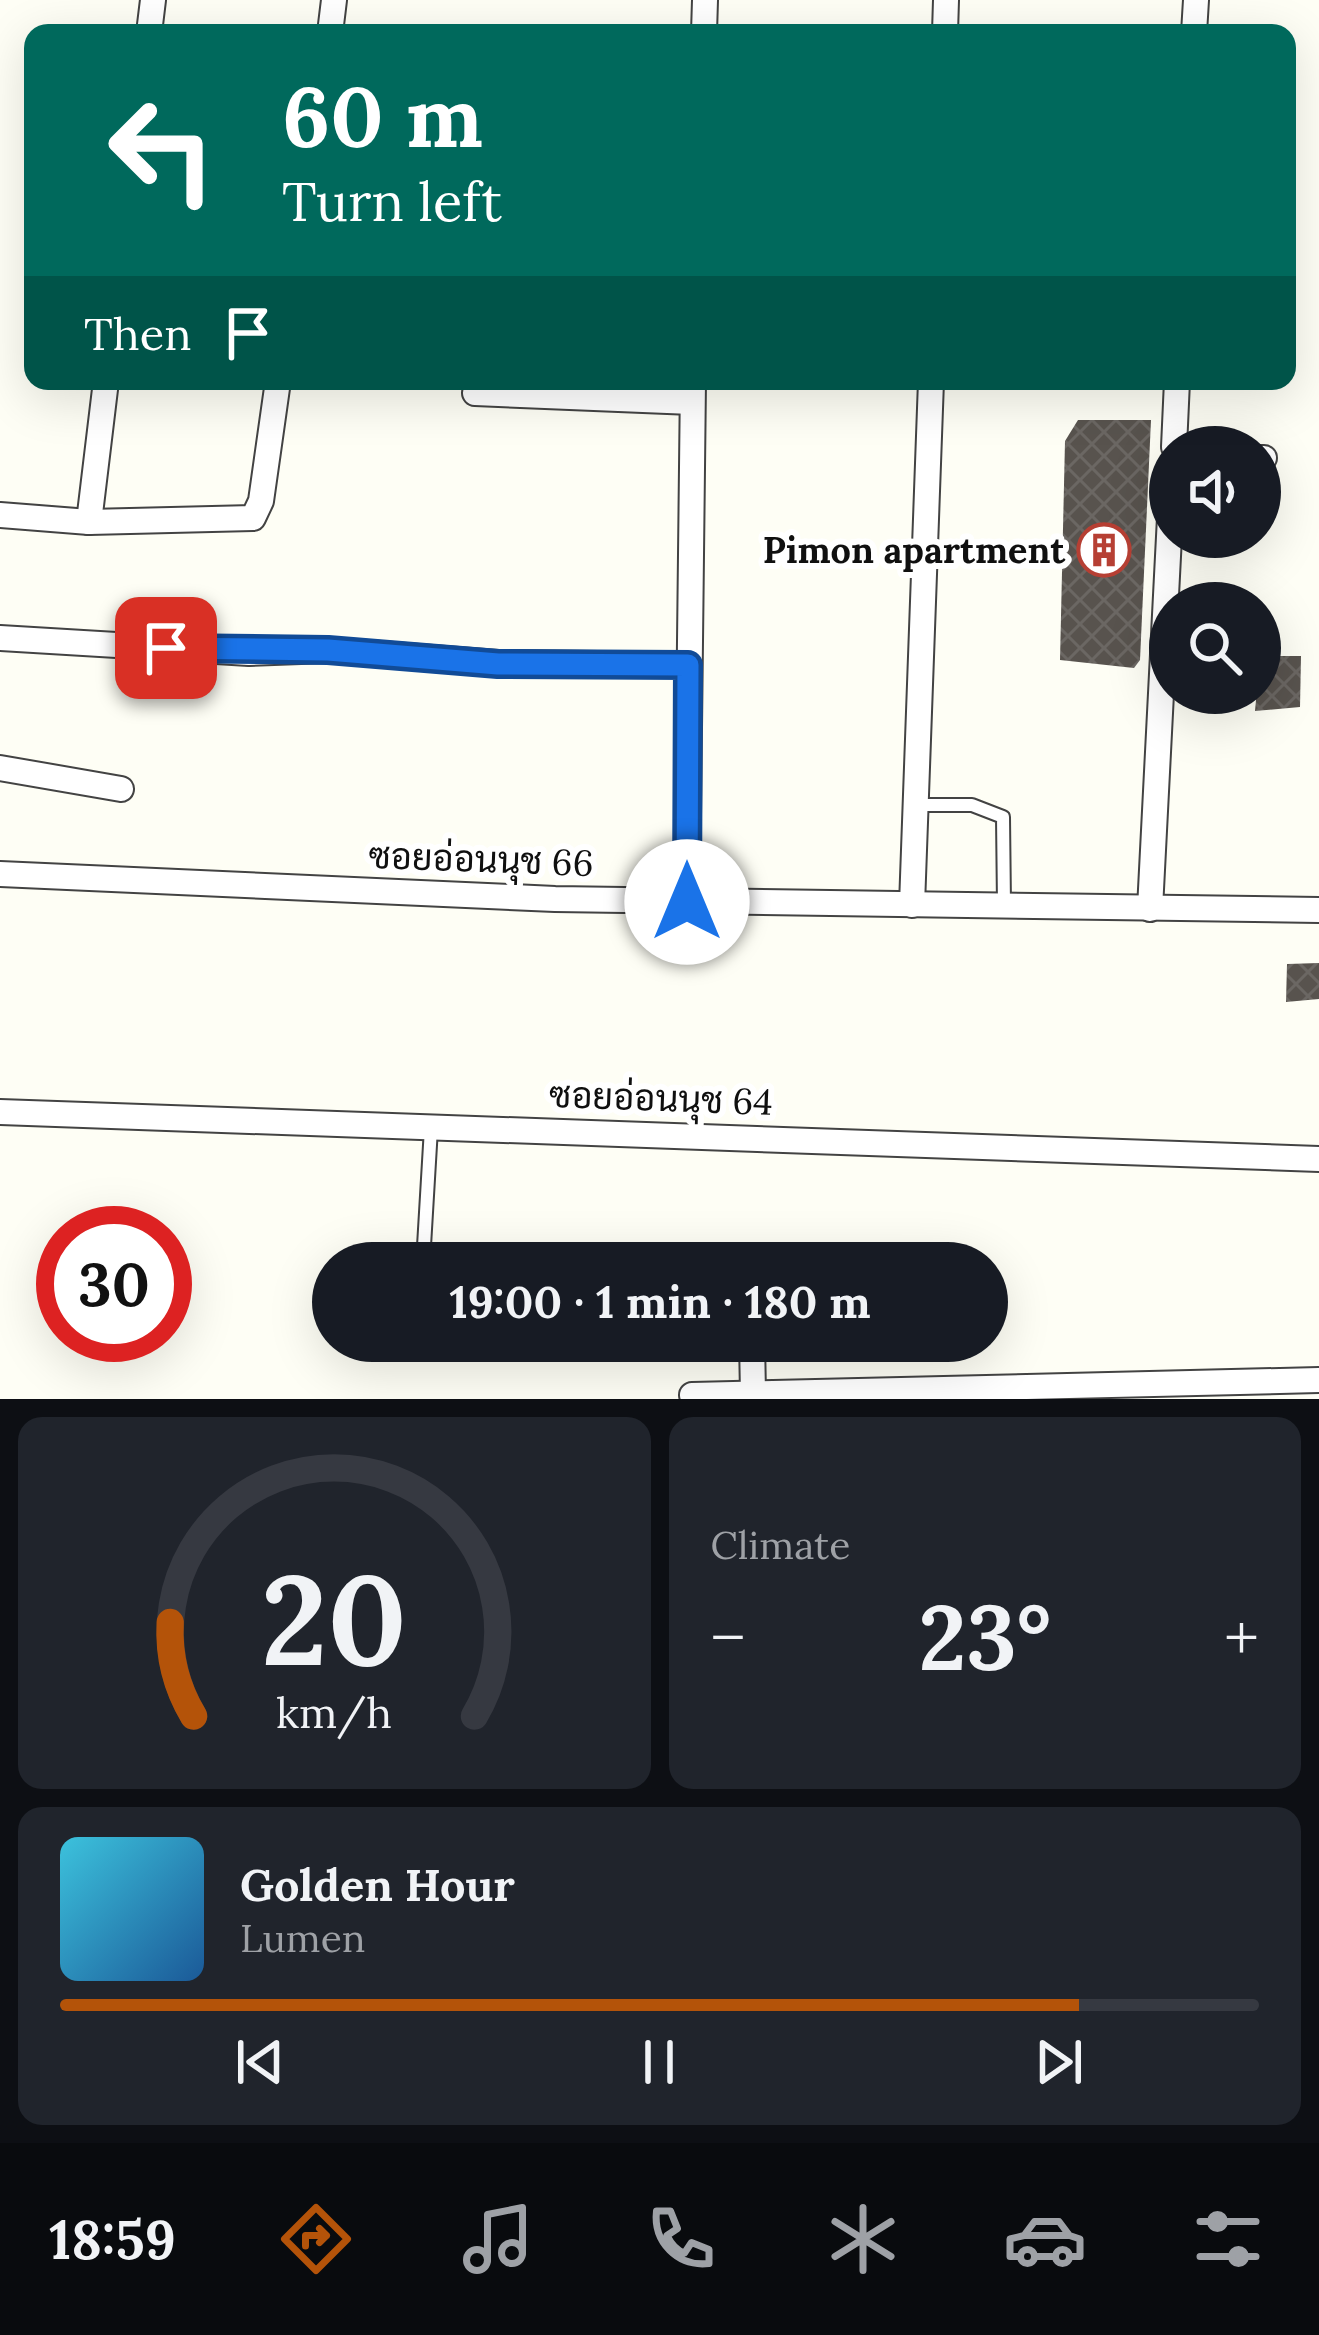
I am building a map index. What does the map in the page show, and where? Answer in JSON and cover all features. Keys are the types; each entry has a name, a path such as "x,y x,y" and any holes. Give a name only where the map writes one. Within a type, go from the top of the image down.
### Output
{"street":[{"path":"88,522 105,390"},
{"path":"0,515 88,522 253,518 261,501 277,390"},
{"path":"912,905 932,390"},
{"path":"1175,426 1177,390"},
{"path":"475,393 692,391 687,902"},
{"path":"1150,909 1168,558"},
{"path":"0,638 249,653 328,650 498,664 688,665"},
{"path":"0,768 121,789"},
{"name":"ซอยอ่อนนุช 66","path":"0,874 687,902 1319,910"},
{"name":"ซอยอ่อนนุช 64","path":"0,1112 1319,1159"},
{"path":"752,1362 753,1394"},
{"path":"692,1395 1319,1380"}],"lane":[{"path":"916,805 972,805 1003,817 1004,907"},
{"path":"424,1242 431,1127"}],"building":[{"name":"Pimon apartment","path":"1078,420 1151,420 1140,660 1134,668 1060,660 1065,441"},
{"path":"1281,656 1301,656 1300,707 1281,709"},
{"path":"1319,963 1319,999 1286,1002 1287,964"}],"place":[{"name":"Pimon apartment","path":"1104,550"}],"route":[{"path":"166,648 249,653 328,650 498,664 688,665 687,902"}]}
